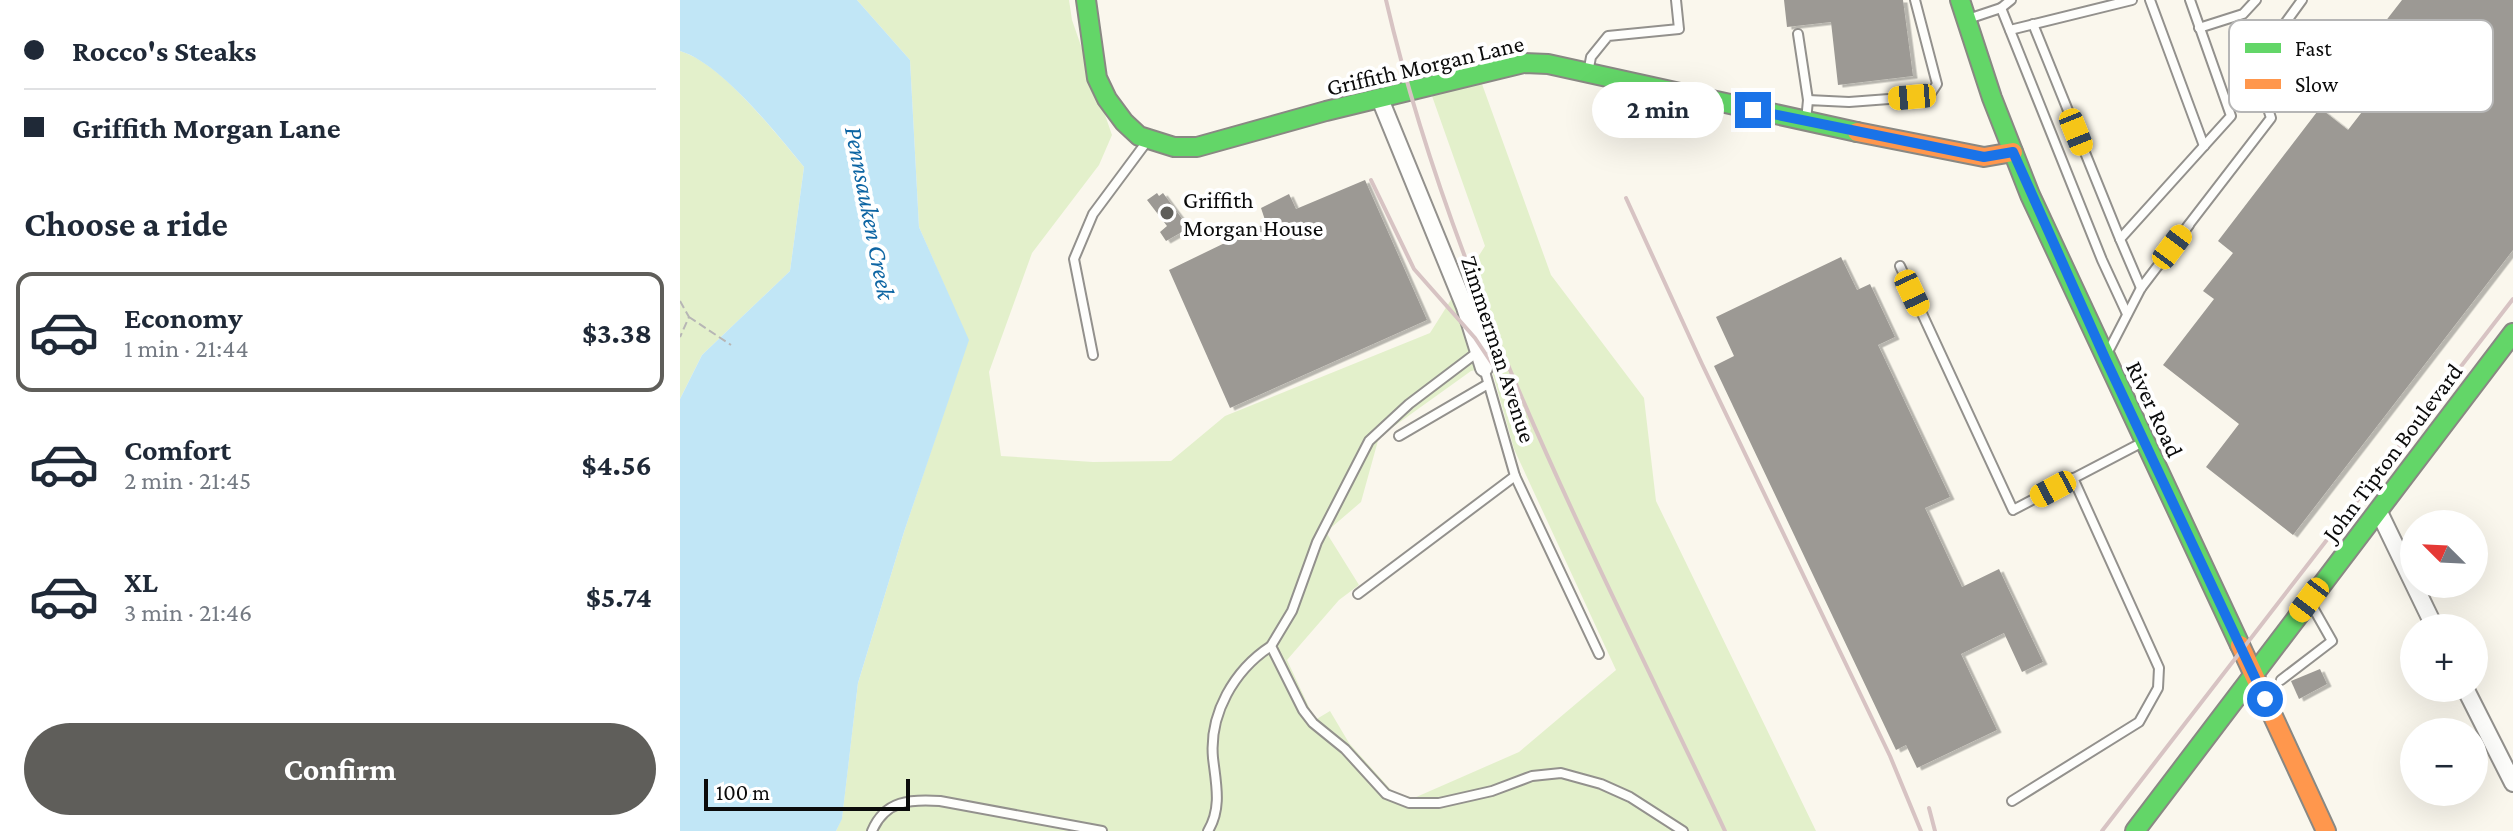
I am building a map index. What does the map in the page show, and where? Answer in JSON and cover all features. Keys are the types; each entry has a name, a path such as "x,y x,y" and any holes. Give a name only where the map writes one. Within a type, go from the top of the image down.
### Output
{"street":[{"path":"1086,0 1097,78 1107,99 1124,122 1148,140"},
{"name":"River Road","path":"1960,0 2013,152 2105,358 2326,831"},
{"name":"Griffith Morgan Lane","path":"1148,140 1174,147 1197,147 1326,111 1524,63 1548,64 1806,122 1984,157 2013,152"},
{"name":"Zimmerman Avenue","path":"1380,99 1465,307 1483,368"},
{"name":"John Tipton Boulevard","path":"2135,831 2513,333"},
{"path":"2378,510 2428,614"},
{"path":"2472,702 2513,783"}],"lane":[{"path":"1588,73 1591,57 1608,36 1679,29 1676,0"},
{"path":"1808,100 1849,102 1929,96 1937,84 1915,0"},
{"path":"1967,20 2001,8 2011,0"},
{"path":"2010,30 2132,0"},
{"path":"2150,0 2204,146"},
{"path":"2190,0 2229,110"},
{"path":"2199,28 2243,14 2256,0"},
{"path":"2287,20 2302,0"},
{"path":"2001,8 2102,260 2127,314"},
{"path":"2033,24 2141,288"},
{"path":"1798,34 1808,100 1806,122"},
{"path":"2120,239 2231,116 2230,112"},
{"path":"2105,358 2141,288 2271,118 2269,112"},
{"path":"1093,355 1074,259 1093,214 1148,140"},
{"path":"1900,266 2013,510 2144,442"},
{"path":"1399,436 1483,368"},
{"path":"1208,831 1217,807 1212,739 1216,719 1233,684 1253,658 1271,646 1292,611 1317,542 1369,441 1409,404 1483,368"},
{"name":"Zimmerman Avenue","path":"1358,594 1515,476 1483,368"},
{"path":"1515,476 1599,654"},
{"path":"2012,801 2139,722 2158,688 2159,668 2073,478"},
{"path":"2281,680 2332,641 2309,600"},
{"path":"1271,646 1303,710 1313,723 1345,749 1386,794 1409,803 1439,803 1492,791 1532,776 1561,773 1601,784 1630,797 1683,831"},
{"path":"872,831 885,811 901,801 920,800 1102,831"}],"path":[{"path":"680,301 689,317 731,345"},
{"path":"680,337 689,317"}],"green space":[{"path":"857,0 1069,0 1072,20 1112,135 1099,165 1032,253 989,372 1001,456 1093,462 1171,461 1225,416 1430,333 1485,246 1432,96 1478,73 1551,275 1644,398 1656,501 1816,831 836,831 842,818 858,683 968,340 919,227 910,60","holes":["1484,368 1492,371 1514,449 1616,670 1519,752 1414,798 1393,792 1349,743 1330,711 1315,720 1287,660 1339,600 1359,585 1326,532 1361,502 1379,437 1471,371"]},
{"path":"680,51 713,69 730,84 804,167 790,271 702,355 680,399"}],"water":[{"name":"Pennsauken Creek","path":"680,0 857,0 910,60 919,227 969,340 904,532 858,683 842,819 836,831 680,831 680,399 702,355 790,271 804,167 730,84 713,69 680,51"}],"building":[{"path":"1784,0 1903,0 1913,76 1838,85 1831,22 1787,27"},
{"path":"2402,0 2513,0 2513,250 2293,535 2206,467 2239,424 2163,365 2214,299 2203,291 2233,253 2218,241 2317,112 2325,112 2348,130 2362,112 2493,112 2493,20 2386,20"},
{"path":"1365,180 1427,320 1230,408 1169,270 1266,223 1261,208 1289,194 1296,209"},
{"name":"Griffith Morgan House","path":"1157,193 1159,196 1163,193 1189,228 1166,241 1160,232 1167,226 1147,200"},
{"path":"1841,257 1857,290 1870,284 1895,337 1878,345 1950,497 1925,508 1962,587 1999,569 2043,662 2022,672 2004,633 1961,654 1997,730 1917,768 1906,745 1896,750 1714,366 1734,356 1716,317"},
{"path":"2320,669 2327,684 2299,699 2291,681"}],"railway":[{"path":"1386,0 1415,109 1490,321 1580,527 1725,831"},
{"path":"1371,180 1414,269 1475,338 1507,386"},
{"path":"1626,198 1890,756 1921,831"},
{"path":"2102,831 2513,299"},
{"path":"1929,808 1935,831"}],"traffic: fast":[{"path":"1086,0 1097,78 1107,99 1139,136 1174,147 1197,147 1326,111 1524,63 1548,64 1857,132"},
{"path":"1960,0 1992,98 2030,195 2240,645"},
{"path":"2135,831 2513,333"}],"traffic: slow":[{"path":"1857,132 1984,157 2013,152"},
{"path":"2240,645 2326,831"}],"place":[{"name":"Griffith Morgan House","path":"1167,213"}],"route":[{"path":"1753,110 1984,157 2013,152 2105,358 2265,699"}]}
